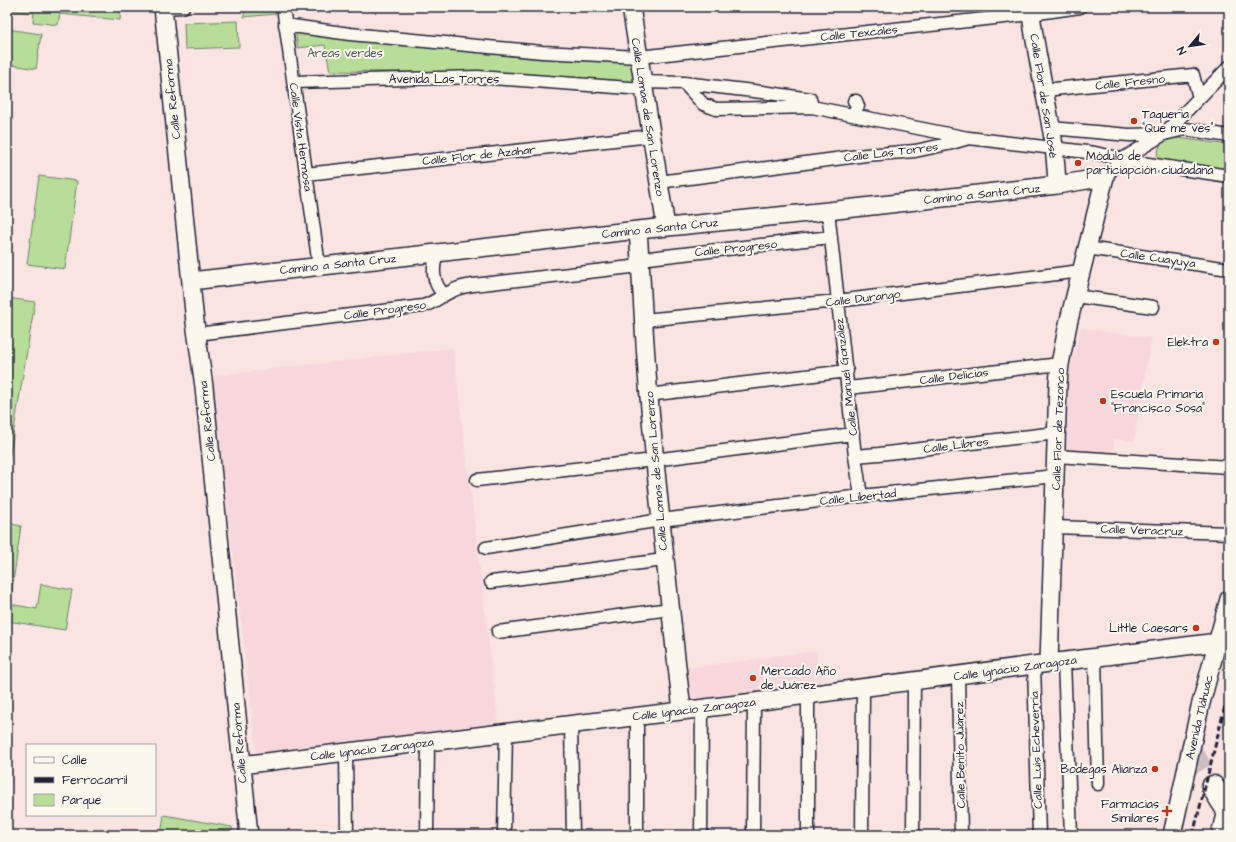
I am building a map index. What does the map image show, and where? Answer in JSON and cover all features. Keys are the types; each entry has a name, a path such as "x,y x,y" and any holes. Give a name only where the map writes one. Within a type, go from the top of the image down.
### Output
{"street":[{"path":"163,7 183,7"},
{"name":"Calle Reforma","path":"163,7 229,630 248,835"},
{"name":"Calle Vista Hermosa","path":"282,7 319,266"},
{"name":"Calle Lomas de San Lorenzo","path":"631,7 666,227"},
{"name":"Calle Texcales","path":"285,25 350,34 542,52 638,57 1030,10 1080,7"},
{"name":"Calle Flor de San José","path":"1030,10 1051,128 1057,185"},
{"path":"1105,177 1121,160 1164,134 1229,67"},
{"name":"Calle Fresno","path":"1044,90 1194,75 1199,98"},
{"name":"Avenida Las Torres","path":"292,82 478,77 643,86 684,83 810,99 812,107"},
{"name":"Avenida Las Torres","path":"684,83 703,104 716,109 812,107 969,138"},
{"path":"852,115 858,106 856,101 854,101"},
{"path":"1051,128 1129,135 1164,134 1185,129 1229,136"},
{"name":"Calle Flor de Azahar","path":"306,174 651,136"},
{"name":"Calle Las Torres","path":"659,182 859,156 915,151 969,138 1106,155 1121,160"},
{"path":"1121,160 1229,176"},
{"name":"Camino a Santa Cruz","path":"191,281 638,230 828,211 1057,185 1105,177"},
{"name":"Calle Flor de Tezonco","path":"1049,663 1056,476 1056,433 1060,364 1068,324 1105,177"},
{"name":"Calle Manuel González","path":"828,211 837,301 847,371 855,456 861,496"},
{"name":"Calle Lomas de San Lorenzo","path":"638,230 648,395 664,560 682,710"},
{"name":"Calle Progreso","path":"197,334 423,306 430,304 459,287 831,237"},
{"name":"Calle Cuayuya","path":"1087,248 1229,269"},
{"path":"437,253 434,264 434,277 438,289 444,295"},
{"name":"Calle Durango","path":"644,320 837,301 1081,271"},
{"path":"1075,296 1153,307"},
{"name":"Calle Delicias","path":"848,388 1060,364"},
{"path":"648,395 847,371"},
{"name":"Calle Libres","path":"855,456 1056,433"},
{"path":"477,480 654,460 853,434"},
{"path":"1056,456 1229,467"},
{"name":"Calle Libertad","path":"486,548 661,520 861,496 1056,476"},
{"name":"Calle Veracruz","path":"1054,527 1229,533"},
{"path":"491,582 664,560"},
{"name":"Avenida Tláhuac","path":"1172,835 1200,707 1229,599"},
{"path":"498,632 670,609"},
{"name":"Calle Ignacio Zaragoza","path":"241,765 914,682 1049,663 1218,642"},
{"path":"1095,657 1098,784"},
{"path":"1049,663 1070,835"},
{"name":"Calle Luis Echeverría","path":"1039,835 1049,663"},
{"name":"Calle Benito Juárez","path":"958,676 962,835"},
{"path":"913,835 914,682"},
{"path":"862,835 863,688"},
{"path":"808,695 808,835"},
{"path":"753,835 754,702"},
{"path":"701,835 702,708"},
{"path":"637,716 637,835"},
{"path":"571,724 573,835"},
{"path":"504,835 506,732"},
{"path":"427,835 428,742"},
{"path":"346,753 347,835"},
{"path":"1220,835 1224,801"}],"shaded area":[{"name":"Escuela Primaria \"Francisco Sosa\"","path":"1080,328 1151,338 1134,441 1114,439 1113,456 1065,453 1066,389"},
{"path":"453,348 499,727 257,755 212,376"},
{"name":"Mercado Año de Juárez","path":"816,651 821,688 691,705 686,668"}],"green space":[{"path":"7,7 121,7 120,20 60,14 58,25 33,22 34,13 7,10"},
{"path":"244,7 274,7 275,14 244,17"},
{"path":"238,21 239,47 185,49 184,23"},
{"path":"7,29 41,34 36,69 7,64"},
{"name":"Areas verdes","path":"295,30 601,61 637,56 641,84 463,73 330,71 325,45 298,48"},
{"path":"1171,137 1229,145 1229,169 1160,161 1157,155 1159,148 1163,140"},
{"path":"39,176 77,181 65,269 27,264"},
{"path":"7,298 35,302 7,472"},
{"path":"7,523 21,526 10,604 37,609 41,584 72,590 65,630 7,621"},
{"path":"164,815 232,827 233,835 161,835"}],"tunnel":[{"path":"1191,751 1213,787"}],"railway":[{"path":"1193,835 1229,690"}],"place":[{"name":"Taqueria \"Que me ves\"","path":"1134,121"},
{"name":"Módulo de particiapción ciudadana","path":"1078,163"},
{"name":"Elektra","path":"1216,342"},
{"name":"Escuela Primaria \"Francisco Sosa\"","path":"1103,401"},
{"name":"Little Caesars","path":"1196,628"},
{"name":"Mercado Año de Juárez","path":"753,678"},
{"name":"Bodegas Alianza","path":"1155,769"},
{"name":"Farmacias Similares","path":"1167,811"}]}
